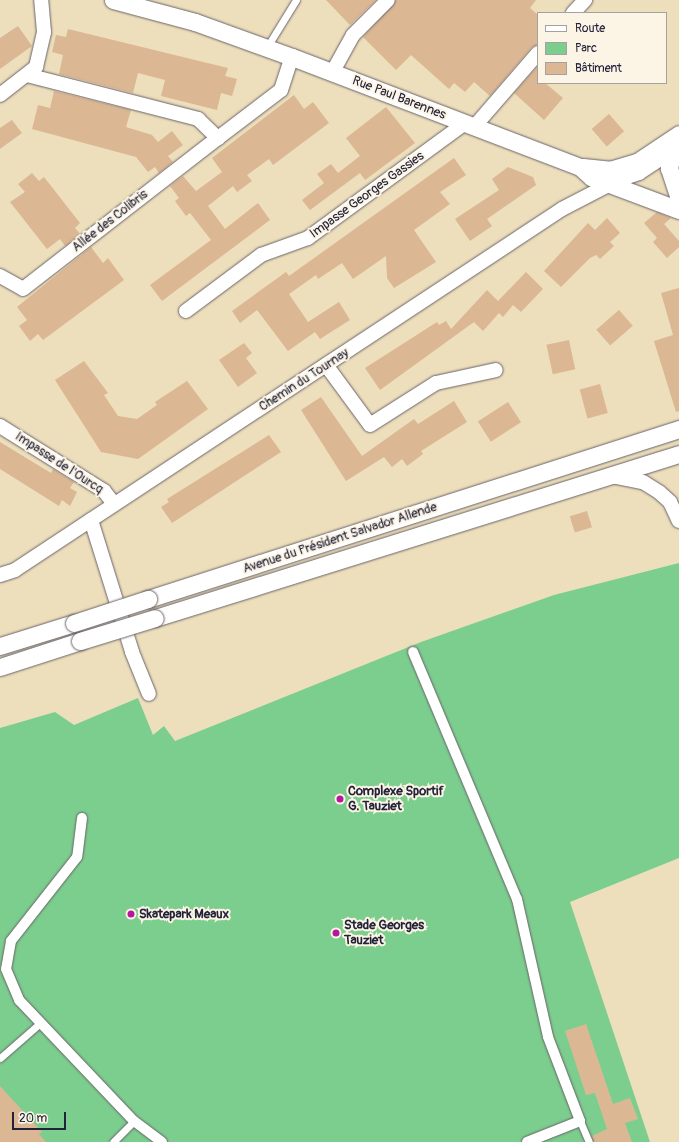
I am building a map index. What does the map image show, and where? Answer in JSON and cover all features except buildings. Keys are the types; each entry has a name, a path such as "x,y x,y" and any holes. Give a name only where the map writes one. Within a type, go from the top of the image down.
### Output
{"street":[{"path":"0,95 36,67 44,32 41,0"},
{"name":"Rue Paul Barennes","path":"113,0 148,4 292,57 580,167 609,184 679,210"},
{"path":"332,73 353,34 388,0"},
{"path":"574,12 584,0"},
{"name":"Impasse Georges Gassies","path":"186,311 261,255 308,238 469,125 537,54"},
{"name":"Allée des Colibris","path":"0,276 23,289 281,90 292,57"},
{"path":"27,75 198,119 218,138"},
{"path":"580,167 610,170 623,167 637,162 679,134"},
{"path":"676,148 669,168 679,198"},
{"name":"Chemin du Tournay","path":"0,575 15,570 562,210 609,184 639,173 676,148"},
{"path":"326,365 370,425 436,382 496,370"},
{"name":"Impasse de l'Ourcq","path":"0,426 104,491 114,504"},
{"name":"Avenue du Président Salvador Allende","path":"0,646 679,429"},
{"name":"Avenue du Président Salvador Allende","path":"0,667 679,454"},
{"path":"611,476 643,482 660,492 670,502 679,522"},
{"path":"91,520 132,652 149,694"},
{"path":"413,652 517,899 548,1037 580,1121 527,1142"},
{"path":"82,818 77,857 11,941 6,955 10,984 19,1000 40,1023 134,1120 162,1142"}],"lane":[{"path":"266,48 296,0"},
{"path":"0,1058 40,1023"},
{"path":"113,1142 134,1120"},
{"path":"580,1121 589,1142"}],"green space":[{"name":"Complexe Sportif G. Tauziet","path":"679,563 679,858 570,902 650,1142 0,1142 0,728 55,712 74,725 138,698 153,735 164,726 175,741 421,642 554,595"}],"place":[{"name":"Complexe Sportif G. Tauziet","path":"340,799"},
{"name":"Skatepark Meaux","path":"131,914"},
{"name":"Stade Georges Tauziet","path":"336,933"}]}
